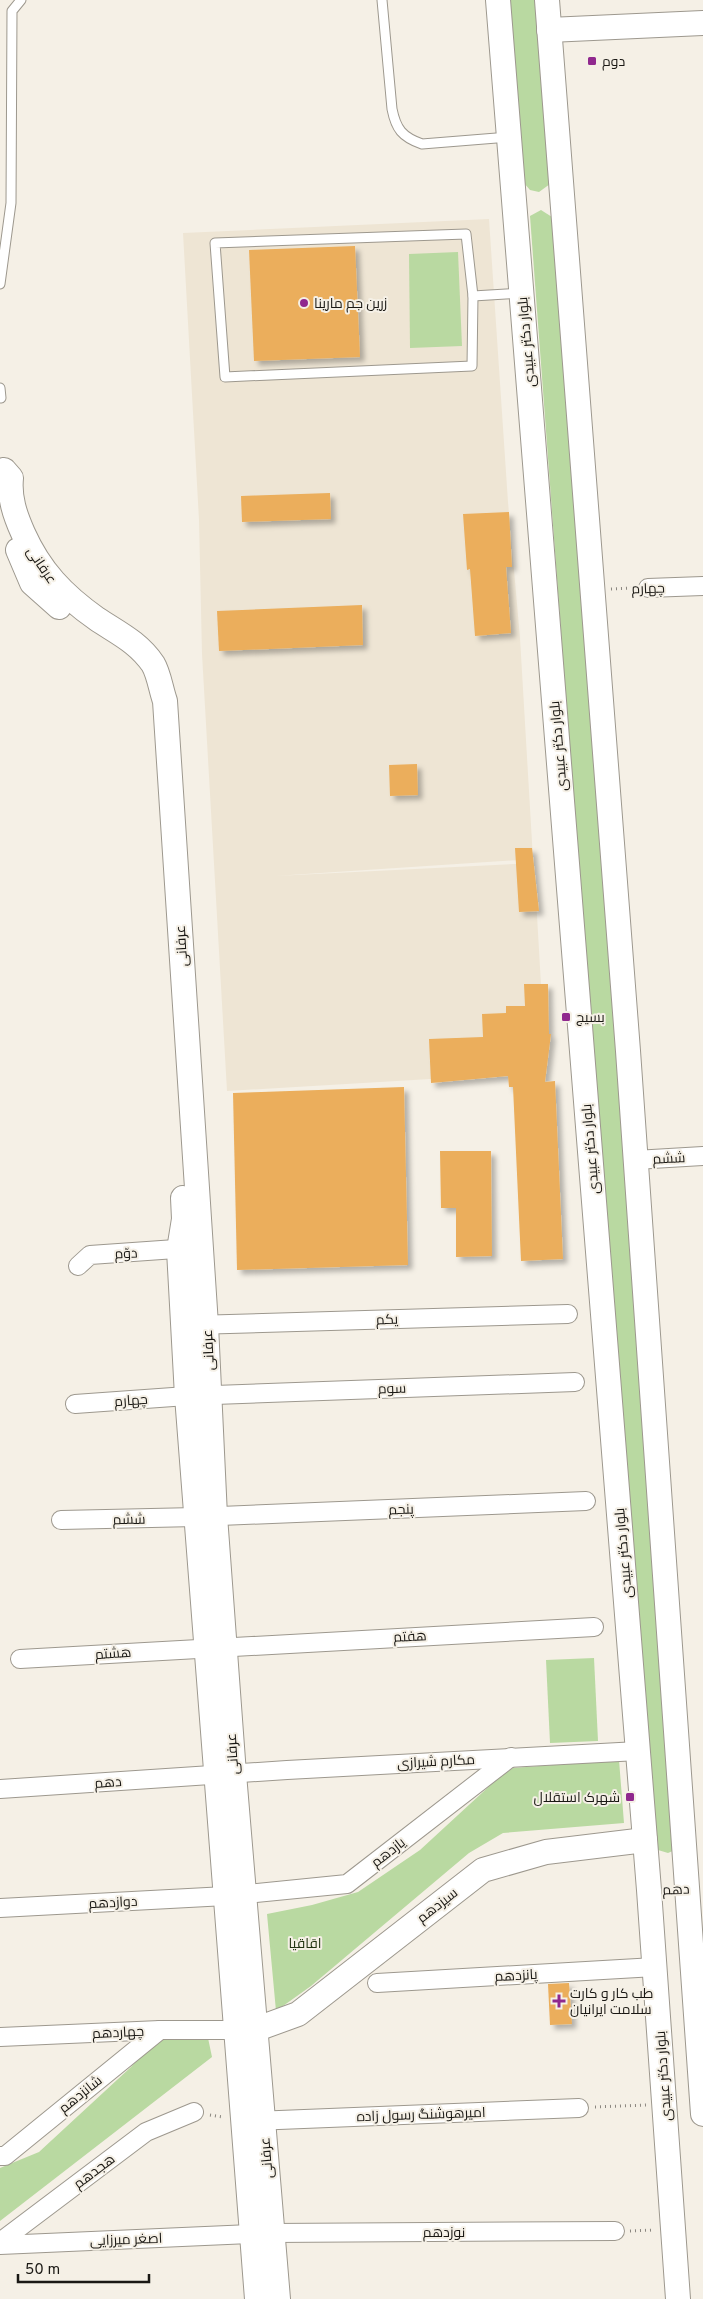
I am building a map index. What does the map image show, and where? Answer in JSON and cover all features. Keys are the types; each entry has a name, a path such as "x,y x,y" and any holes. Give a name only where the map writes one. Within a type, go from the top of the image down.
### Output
{"main road":[{"name":"بلوار دکتر عبیدی","path":"498,0 666,2104 672,2229 678,2299"},
{"path":"547,0 636,1160 696,1889 703,2114"},
{"path":"549,30 703,23"},
{"name":"عرفانی","path":"0,475 4,470 12,478 10,491 15,516 34,557 60,590 98,619 129,638 154,666 165,701 190,1248 183,1326 199,1396"},
{"name":"عرفانی","path":"0,502 1,512 32,583 68,615 119,639 142,659 154,689 160,750 184,1219 206,1325 199,1396 215,1647 262,2234 257,2299"},
{"name":"سیزدهم","path":"245,2030 298,2014 483,1870 546,1852 645,1840"},
{"name":"دهم","path":"649,1890 696,1889"},
{"name":"عرفانی","path":"262,2234 278,2299"}],"street":[{"name":"چهارم","path":"648,588 703,586"},
{"name":"ششم","path":"636,1160 703,1156"},
{"name":"دوّم","path":"78,1266 90,1255 190,1248"},
{"name":"یکم","path":"183,1326 568,1314"},
{"name":"سوم","path":"199,1396 575,1382"},
{"name":"چهارم","path":"75,1404 199,1396"},
{"name":"پنجم","path":"206,1517 586,1501"},
{"name":"ششم","path":"61,1520 206,1517"},
{"name":"هفتم","path":"215,1647 594,1626"},
{"name":"هشتم","path":"20,1659 215,1647"},
{"name":"مکارم شیرازی","path":"225,1775 638,1751"},
{"name":"یازدهم","path":"235,1895 346,1884 511,1757"},
{"name":"دهم","path":"0,1789 225,1775"},
{"name":"دوازدهم","path":"0,1908 235,1895"},
{"name":"پانزدهم","path":"377,1983 655,1967"},
{"name":"چهاردهم","path":"0,2037 160,2030 245,2030"},
{"name":"شانزدهم","path":"0,2156 5,2156 160,2030"},
{"name":"امیرهوشنگ رسول زاده","path":"253,2120 579,2108"},
{"name":"هجدهم","path":"0,2244 146,2132 194,2112"},
{"name":"نوزدهم","path":"262,2234 615,2231"},
{"name":"اصغر میرزایی","path":"0,2244 262,2234"}],"lane":[{"path":"0,284 11,203 12,11 22,0"},
{"path":"382,0 392,109 395,123 400,132 409,140 428,144 508,137"},
{"path":"466,234 473,296 472,366 225,377 215,243 466,234"},
{"path":"473,296 522,293"},
{"path":"0,388 0,398"}],"path":[{"name":"چهارم","path":"592,590 648,588"},
{"path":"579,2108 666,2104"},
{"path":"194,2112 253,2120"},
{"path":"615,2231 672,2229"}],"shaded area":[{"path":"489,219 508,502 520,638 533,859 275,876 534,863 546,1072 227,1091 202,654 199,520 183,233"}],"green space":[{"path":"508,0 535,0 550,184 539,192 530,190 524,183"},
{"path":"541,210 552,217 623,1129 675,1850 668,1853 658,1850 598,1129 530,216"},
{"path":"458,252 462,346 410,348 409,254"},
{"path":"594,1658 598,1741 550,1743 546,1660"},
{"name":"اقاقیا","path":"619,1760 624,1823 503,1833 469,1853 311,1986 276,2011 267,1914 312,1905 358,1892 420,1850 496,1780 513,1768"},
{"path":"208,2038 212,2057 0,2221 0,2168 39,2152 131,2067 155,2040"}],"building":[{"name":"زرین جم مارینا","path":"355,246 360,357 254,361 249,250"},
{"path":"330,493 331,519 242,522 241,496"},
{"path":"509,512 512,567 506,567 511,633 475,636 470,569 467,570 463,514"},
{"path":"362,605 363,645 219,651 217,611"},
{"path":"417,764 418,795 390,796 389,765"},
{"path":"515,848 532,848 539,911 519,912"},
{"path":"524,984 548,984 549,1034 551,1034 545,1082 555,1081 563,1259 521,1261 513,1087 509,1087 508,1076 431,1083 429,1039 483,1037 482,1014 506,1013 506,1006 525,1006"},
{"path":"404,1087 408,1265 237,1270 233,1093"},
{"path":"440,1151 491,1151 492,1256 456,1257 456,1208 441,1208"},
{"name":"طب کار و کارت سلامت ایرانیان","path":"569,1983 572,2024 550,2025 548,1984"}],"place":[{"name":"دوم","path":"592,61"},
{"name":"زرین جم مارینا","path":"304,303"},
{"name":"بسیج","path":"566,1017"},
{"name":"شهرک استقلال","path":"630,1797"},
{"name":"طب کار و کارت سلامت ایرانیان","path":"559,2001"}]}
